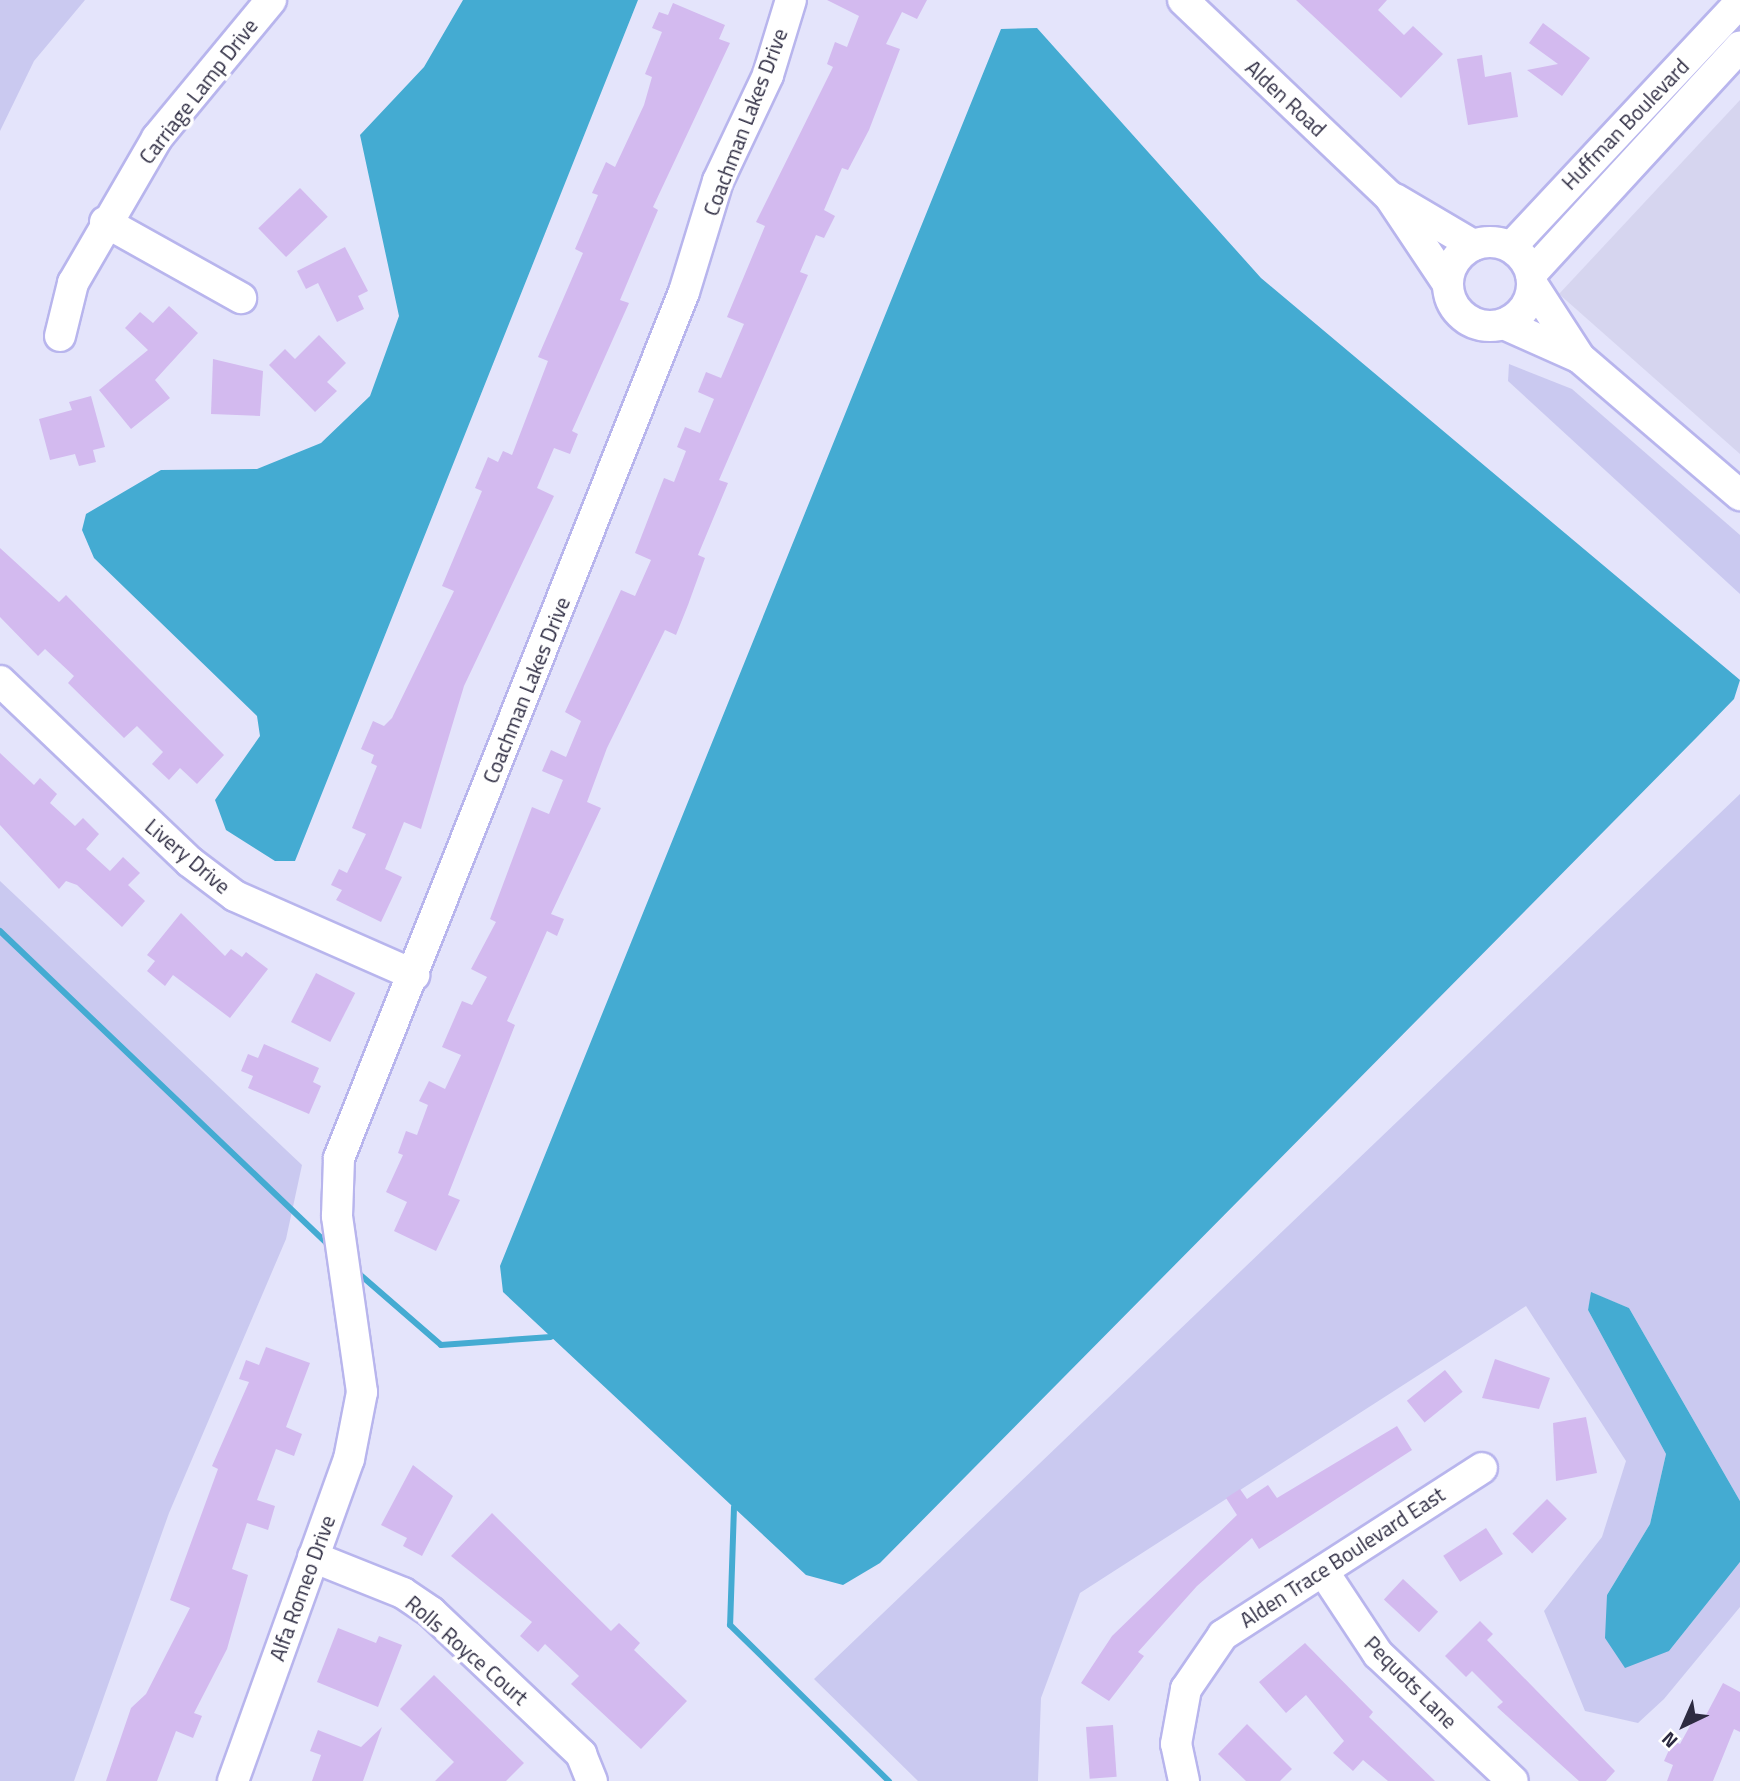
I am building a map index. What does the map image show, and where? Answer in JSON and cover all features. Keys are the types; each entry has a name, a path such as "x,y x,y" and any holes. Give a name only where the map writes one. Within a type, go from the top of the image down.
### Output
{"street":[{"name":"Carriage Lamp Drive","path":"60,336 73,283 105,222 157,138 271,0"},
{"name":"Coachman Lakes Drive","path":"362,1392 337,1216 338,1171 684,292 718,181 768,75 791,0"},
{"name":"Alden Road","path":"1183,0 1389,196 1448,284"},
{"name":"Huffman Boulevard","path":"1511,247 1740,2"},
{"name":"Huffman Boulevard","path":"1531,279 1740,47"},
{"name":"Alden Road","path":"1389,196 1473,245"},
{"path":"105,222 241,298"},
{"path":"1580,358 1511,247 1490,240 1473,245 1451,268 1448,284 1460,313 1481,324 1504,324 1580,358 1740,495"},
{"path":"1504,324 1526,308 1531,279"},
{"name":"Livery Drive","path":"0,681 190,862 235,896 414,975"},
{"name":"Alfa Romeo Drive","path":"233,1781 349,1459 362,1392"},
{"name":"Alden Trace Boulevard East","path":"1184,1781 1177,1730 1186,1689 1223,1635 1482,1468"},
{"name":"Rolls Royce Court","path":"313,1557 403,1593 431,1612 581,1754 592,1781"},
{"name":"Pequots Lane","path":"1323,1571 1378,1654 1513,1781"}],"shaded area":[{"path":"0,0 85,0 34,61 0,131"},
{"path":"463,0 638,0 295,861 275,861 226,830 215,800 260,736 257,716 94,558 82,530 86,514 161,470 257,469 321,443 370,396 399,316 360,135 424,67"},
{"path":"1037,28 1261,278 1740,680 1734,699 1698,736 880,1563 843,1585 806,1575 503,1292 500,1266 1001,29"},
{"path":"1740,100 1740,454 1559,294"},
{"path":"1509,364 1572,389 1740,535 1740,594 1508,381"},
{"path":"1740,794 1740,1501 1629,1308 1592,1293 1588,1310 1666,1454 1650,1524 1607,1595 1669,1651 1740,1562 1740,1607 1664,1699 1638,1723 1585,1711 1544,1611 1602,1537 1626,1461 1526,1306 1080,1593 1041,1698 1038,1781 918,1781 814,1679"},
{"path":"0,881 302,1165 286,1239 169,1513 74,1781 0,1781"},
{"path":"1591,1292 1629,1308 1740,1501 1740,1562 1669,1651 1625,1668 1605,1638 1607,1595 1650,1524 1666,1454 1588,1310"}],"building":[{"path":"827,0 927,0 917,19 902,12 886,44 900,49 869,130 848,170 842,168 824,210 835,216 824,238 816,235 800,272 808,275 719,480 728,483 698,555 705,558 688,605 676,635 665,630 607,748 587,802 601,808 551,914 564,919 557,936 547,931 507,1021 515,1025 448,1195 460,1200 436,1251 394,1231 407,1202 386,1192 403,1155 398,1153 406,1131 417,1135 428,1105 419,1101 429,1081 445,1089 461,1055 442,1047 462,1001 472,1005 487,977 471,969 496,922 490,919 532,807 549,814 563,780 542,771 551,750 566,757 581,721 565,712 621,590 635,596 651,560 635,553 664,478 674,482 686,451 677,447 685,427 700,433 714,399 698,392 706,372 721,378 744,324 727,317 765,226 756,222 833,67 827,64 835,42 847,47 859,16"},
{"path":"1296,0 1387,0 1378,10 1404,35 1413,26 1443,54 1401,98"},
{"path":"673,3 725,25 719,39 730,43 653,207 658,210 620,300 629,303 572,431 578,434 570,454 554,448 537,488 554,496 464,686 421,829 404,822 385,869 402,877 381,922 336,900 342,890 331,885 339,869 347,873 366,834 352,828 377,766 371,763 374,755 361,749 373,721 384,726 392,718 454,591 442,586 482,491 475,488 488,457 498,462 503,451 512,455 548,361 538,357 583,253 575,249 598,195 592,193 606,162 615,167 644,105 652,77 645,74 662,32 652,28 659,12 668,15"},
{"path":"1543,23 1590,58 1562,96 1527,70 1558,64 1529,43"},
{"path":"1482,55 1485,77 1511,72 1518,117 1468,125 1457,59"},
{"path":"300,188 328,217 286,257 258,228"},
{"path":"345,247 368,291 358,296 364,309 337,322 318,283 306,289 297,271"},
{"path":"169,306 198,333 155,380 170,398 131,429 99,390 148,350 125,328 140,312 153,323"},
{"path":"319,335 346,363 327,382 337,391 315,412 269,365 285,349 295,359"},
{"path":"213,359 263,371 260,416 211,414"},
{"path":"91,396 105,447 93,450 96,462 79,466 75,454 50,460 39,419 72,410 69,402"},
{"path":"0,548 59,602 66,595 224,755 197,784 180,768 169,780 152,764 163,752 137,726 124,738 68,683 74,676 45,649 38,656 0,617"},
{"path":"0,753 34,785 40,778 57,794 50,803 75,826 83,818 99,834 86,849 110,871 123,857 140,873 128,885 145,901 122,927 77,885 66,881 59,889 0,825"},
{"path":"181,913 225,956 231,949 242,957 246,952 268,969 230,1018 173,975 165,986 147,971 155,961 147,955"},
{"path":"316,973 355,993 330,1042 291,1022"},
{"path":"264,1044 319,1068 313,1082 321,1086 309,1114 248,1088 253,1076 241,1071 248,1054 258,1058"},
{"path":"266,1347 310,1363 286,1427 302,1434 294,1456 276,1449 257,1500 275,1506 268,1530 247,1523 232,1569 248,1575 227,1649 194,1713 202,1716 193,1738 176,1731 157,1781 106,1781 131,1708 146,1694 190,1608 170,1600 218,1469 212,1466 249,1382 239,1379 246,1360 259,1365"},
{"path":"1495,1359 1550,1378 1539,1409 1482,1398"},
{"path":"1445,1370 1463,1392 1425,1423 1407,1401"},
{"path":"1586,1417 1597,1473 1556,1481 1553,1423"},
{"path":"1397,1426 1412,1450 1259,1549 1252,1538 1197,1586 1138,1652 1144,1656 1109,1701 1081,1683 1112,1636 1237,1515 1226,1498 1240,1489 1247,1499 1268,1485 1277,1498"},
{"path":"413,1465 453,1496 422,1556 403,1546 407,1538 381,1525"},
{"path":"1547,1499 1567,1519 1532,1553 1512,1534"},
{"path":"492,1513 611,1631 619,1623 640,1643 634,1650 687,1701 641,1749 571,1684 579,1676 545,1644 538,1652 520,1636 532,1622 451,1556"},
{"path":"1486,1528 1503,1554 1460,1582 1443,1556"},
{"path":"1403,1579 1438,1612 1419,1632 1384,1599"},
{"path":"1480,1621 1493,1634 1487,1640 1615,1771 1606,1781 1579,1781 1497,1707 1503,1702 1472,1671 1466,1677 1445,1656"},
{"path":"338,1628 376,1643 379,1636 402,1645 378,1707 317,1682"},
{"path":"1305,1643 1373,1712 1369,1717 1435,1781 1388,1781 1363,1760 1353,1771 1333,1753 1344,1741 1306,1695 1286,1713 1259,1682"},
{"path":"434,1675 524,1763 506,1781 435,1781 454,1762 400,1709"},
{"path":"1723,1683 1740,1692 1740,1732 1734,1729 1713,1781 1667,1781 1673,1765 1664,1761 1673,1741 1680,1744 1697,1713 1705,1717"},
{"path":"1247,1724 1292,1769 1280,1781 1246,1781 1218,1754"},
{"path":"1113,1725 1117,1777 1090,1779 1086,1727"},
{"path":"382,1727 363,1781 312,1781 321,1755 310,1751 318,1730 361,1747"}],"waterway":[{"path":"0,931 331,1247"},
{"path":"357,1272 441,1345 551,1337"},
{"path":"734,1507 730,1625 889,1781"}]}
